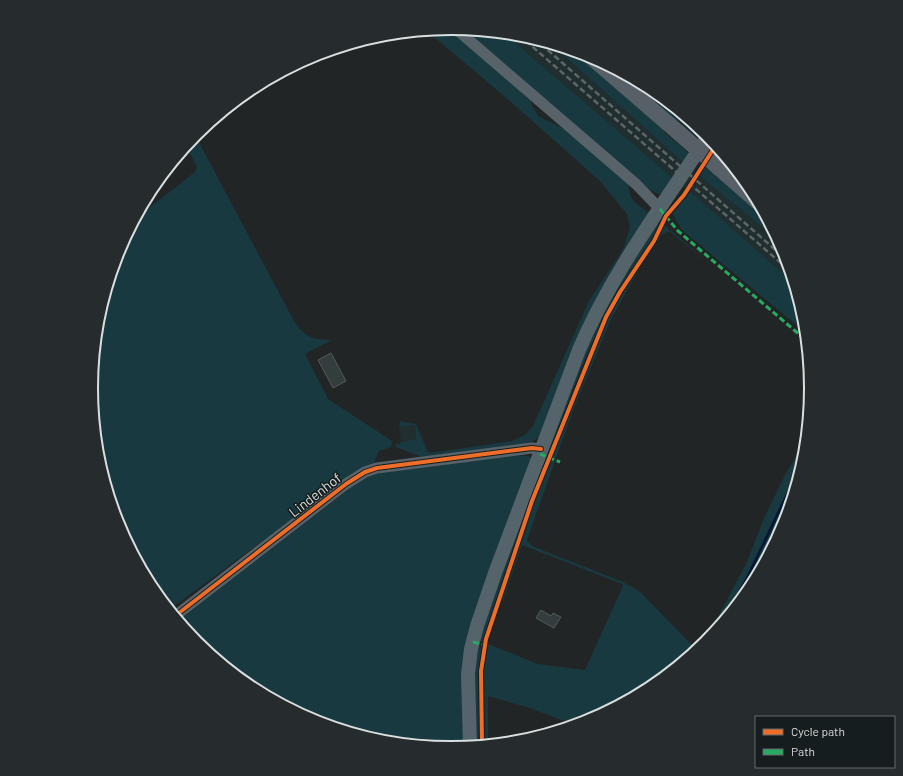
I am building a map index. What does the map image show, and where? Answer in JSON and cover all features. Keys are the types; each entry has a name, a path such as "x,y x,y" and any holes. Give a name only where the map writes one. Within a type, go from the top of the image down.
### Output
{"highway":[{"path":"607,70 743,189"}],"main road":[{"path":"470,740 468,674 471,649 487,596 579,350 593,319 613,283 704,142"}],"street":[{"path":"464,36 636,184 660,209"},
{"name":"Lindenhof","path":"180,613 346,484 365,472 377,468 524,449 541,449"}],"shaded area":[{"path":"455,35 516,87 530,101 538,116 564,129 629,184 630,194 634,201 649,213 543,434 529,444 422,457 396,447 396,443 399,445 401,442 416,439 415,425 399,427 400,421 416,424 428,452 430,453 512,441 525,435 533,426 589,301 624,248 630,227 627,214 600,181 511,102 433,36"},
{"path":"466,36 513,41 674,179 661,195 646,188"},
{"path":"513,41 561,53 665,146 768,232 778,253 786,276"},
{"path":"561,53 586,61 664,128 664,132 691,155 685,164"},
{"path":"634,86 666,108 701,138 701,141 678,120 676,122"},
{"path":"199,142 294,321 302,331 310,336 332,340 305,354 328,399 392,441 391,447 379,451 374,463 369,467 343,482 174,606 158,584 135,544 117,501 105,457 99,411 99,365 105,319 117,275 135,232 147,210 195,172 197,167 189,152"},
{"path":"705,167 755,209 768,232 700,176"},
{"path":"689,191 786,276 799,327 682,230 671,211"},
{"path":"657,224 659,224 647,248 611,306 596,334 549,453 546,450 602,312"},
{"path":"663,224 716,269 669,231 662,235 642,264 611,319 572,413 527,540 532,546 623,582 639,591 693,645 648,682 608,705 566,722 527,707 488,696 488,739 485,739 483,672 488,644 538,664 585,670 623,586 622,584 522,545 503,601 501,599 533,505 598,339 612,310 655,241"},
{"path":"415,425 417,440 401,442 399,427"},
{"path":"799,452 786,501 774,532 745,584 732,603 714,624 747,562 764,518 786,473"},
{"path":"513,455 528,456 532,458 473,627 467,740 428,740 383,734 338,722 295,705 255,682 237,668 202,638 183,617 362,479 386,471"},
{"path":"544,460 547,460 530,502 483,643 478,639 482,625"},
{"path":"479,646 483,649 480,693 481,739 474,740 473,675"}],"building":[{"path":"331,353 346,381 333,388 318,360"},
{"path":"541,610 551,616 553,613 561,617 554,628 536,618"}],"waterway":[{"path":"737,596 748,576 789,491"}],"railway":[{"path":"529,44 782,264"},
{"path":"545,48 777,251"}],"marked path":[{"path":"660,209 678,231 800,335"},
{"path":"540,454 560,462"},
{"path":"473,642 485,645"}],"cycle path":[{"path":"482,739 481,671 486,639 532,501 606,317 620,292 654,241 666,216 684,195 713,150"},
{"path":"179,613 346,484 365,472 377,468 532,448 541,449"}]}
